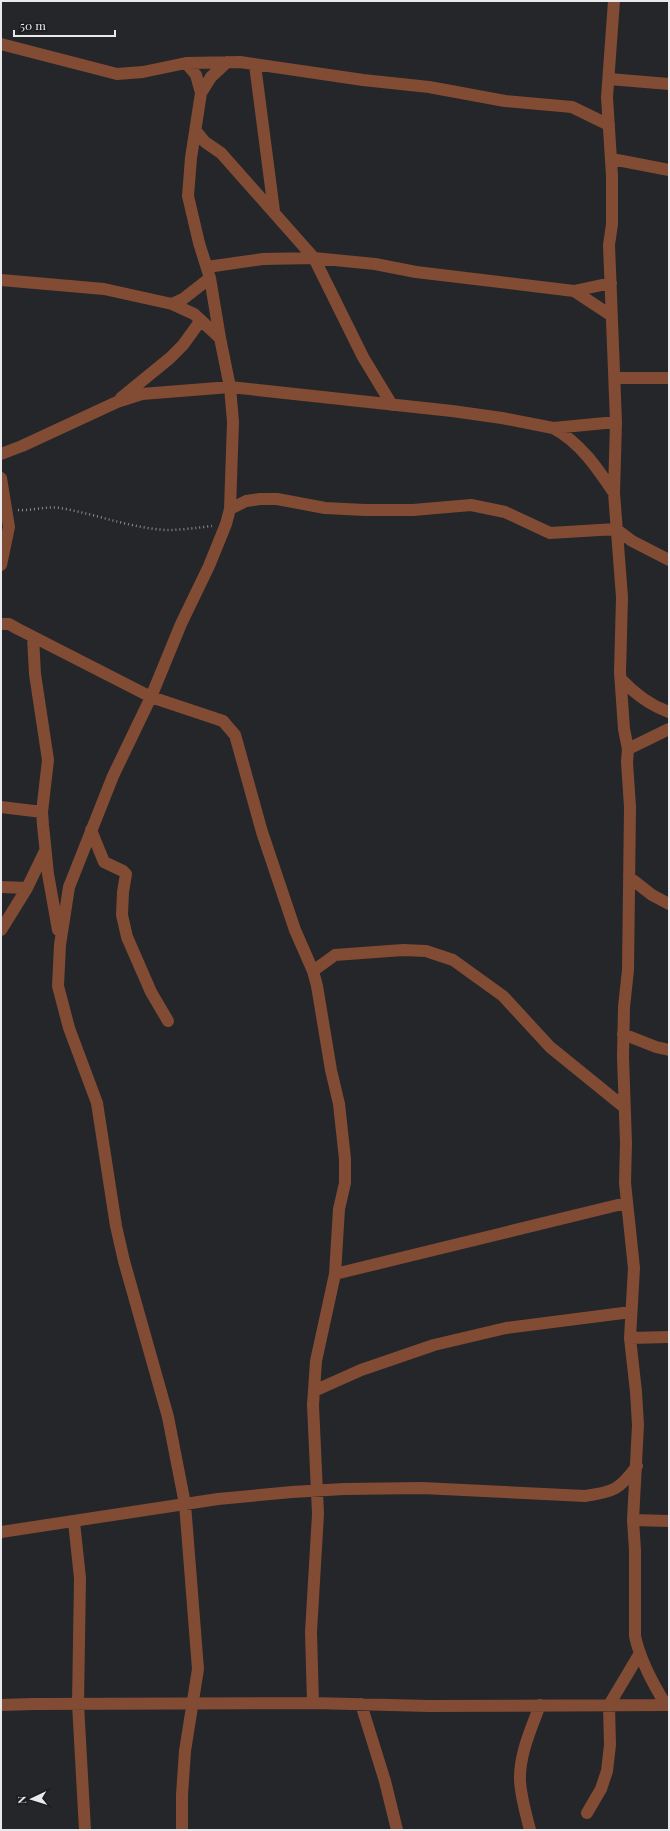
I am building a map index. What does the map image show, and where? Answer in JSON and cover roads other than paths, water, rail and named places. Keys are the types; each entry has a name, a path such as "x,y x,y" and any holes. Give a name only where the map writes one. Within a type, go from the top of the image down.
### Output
{"street":[{"path":"614,1 607,97 612,159 612,224 609,245 616,422 614,493 622,597 621,679 624,729 628,749 627,762 630,807 628,970 623,1034 626,1203 634,1268 630,1338 637,1409 637,1466 633,1520 636,1550 635,1636 640,1653 651,1678 668,1705"},
{"path":"1,44 116,74 143,72 186,63 227,62 461,91 517,102 572,107 609,125"},
{"path":"201,93 211,77 227,62"},
{"path":"182,1830 182,1795 185,1751 198,1669 186,1504 168,1417 124,1262 116,1226 97,1103 69,1028 60,999 58,986 60,945 69,887 113,776 151,697 181,624 209,566 226,524 230,509 233,422 230,387 208,273 188,196 191,158 201,93 196,75 186,63"},
{"path":"255,65 274,211"},
{"path":"609,79 669,84"},
{"path":"196,131 205,142 220,153 248,186 274,211 314,258 363,357 392,405"},
{"path":"612,159 669,170"},
{"path":"172,304 183,299 208,273 263,259 314,258 375,264 416,272 574,291 611,283"},
{"path":"1,280 104,288 172,304 201,320 220,338"},
{"path":"574,291 612,316"},
{"path":"117,402 170,358 183,345 201,320"},
{"path":"615,378 669,378"},
{"path":"1,454 22,446 117,402 142,394 230,387 502,418 553,428 616,422"},
{"path":"553,428 577,445 590,459 614,493"},
{"path":"1,478 4,510 9,527 1,566"},
{"path":"230,509 246,501 260,499 277,499 324,508 365,510 413,510 471,504 505,512 550,533 616,529 632,541 669,560"},
{"path":"1,614 5,624 151,697 223,722 229,727 235,735 262,832 295,930 313,971 317,986 331,1070 340,1104 345,1159 345,1183 339,1209 334,1274 317,1353 314,1392 317,1528 311,1632 313,1703"},
{"path":"33,637 36,680 48,760 45,798 42,812 60,945"},
{"path":"621,679 632,691 651,704 669,712"},
{"path":"628,749 669,729"},
{"path":"1,807 42,812"},
{"path":"91,830 104,862 126,874 123,892 122,915 127,937 151,992 168,1021"},
{"path":"1,930 27,888 46,850"},
{"path":"629,877 652,895 669,904"},
{"path":"1,887 27,888"},
{"path":"313,971 335,955 403,950 426,951 453,960 503,996 550,1047 624,1107"},
{"path":"623,1034 656,1047 669,1050"},
{"path":"334,1274 626,1203"},
{"path":"314,1392 361,1370 434,1345 506,1328 631,1312"},
{"path":"630,1338 669,1337"},
{"path":"1,1532 186,1504 292,1492 344,1489 422,1488 585,1496 610,1491 620,1486 637,1466"},
{"path":"633,1520 669,1521"},
{"path":"74,1522 80,1578 78,1704 85,1830"},
{"path":"587,1813 601,1789 607,1771 610,1745 609,1705 640,1653"},
{"path":"1,1705 313,1703 668,1705"},
{"path":"361,1704 385,1781 397,1830"},
{"path":"530,1830 523,1802 520,1780 524,1751 540,1705"}]}
